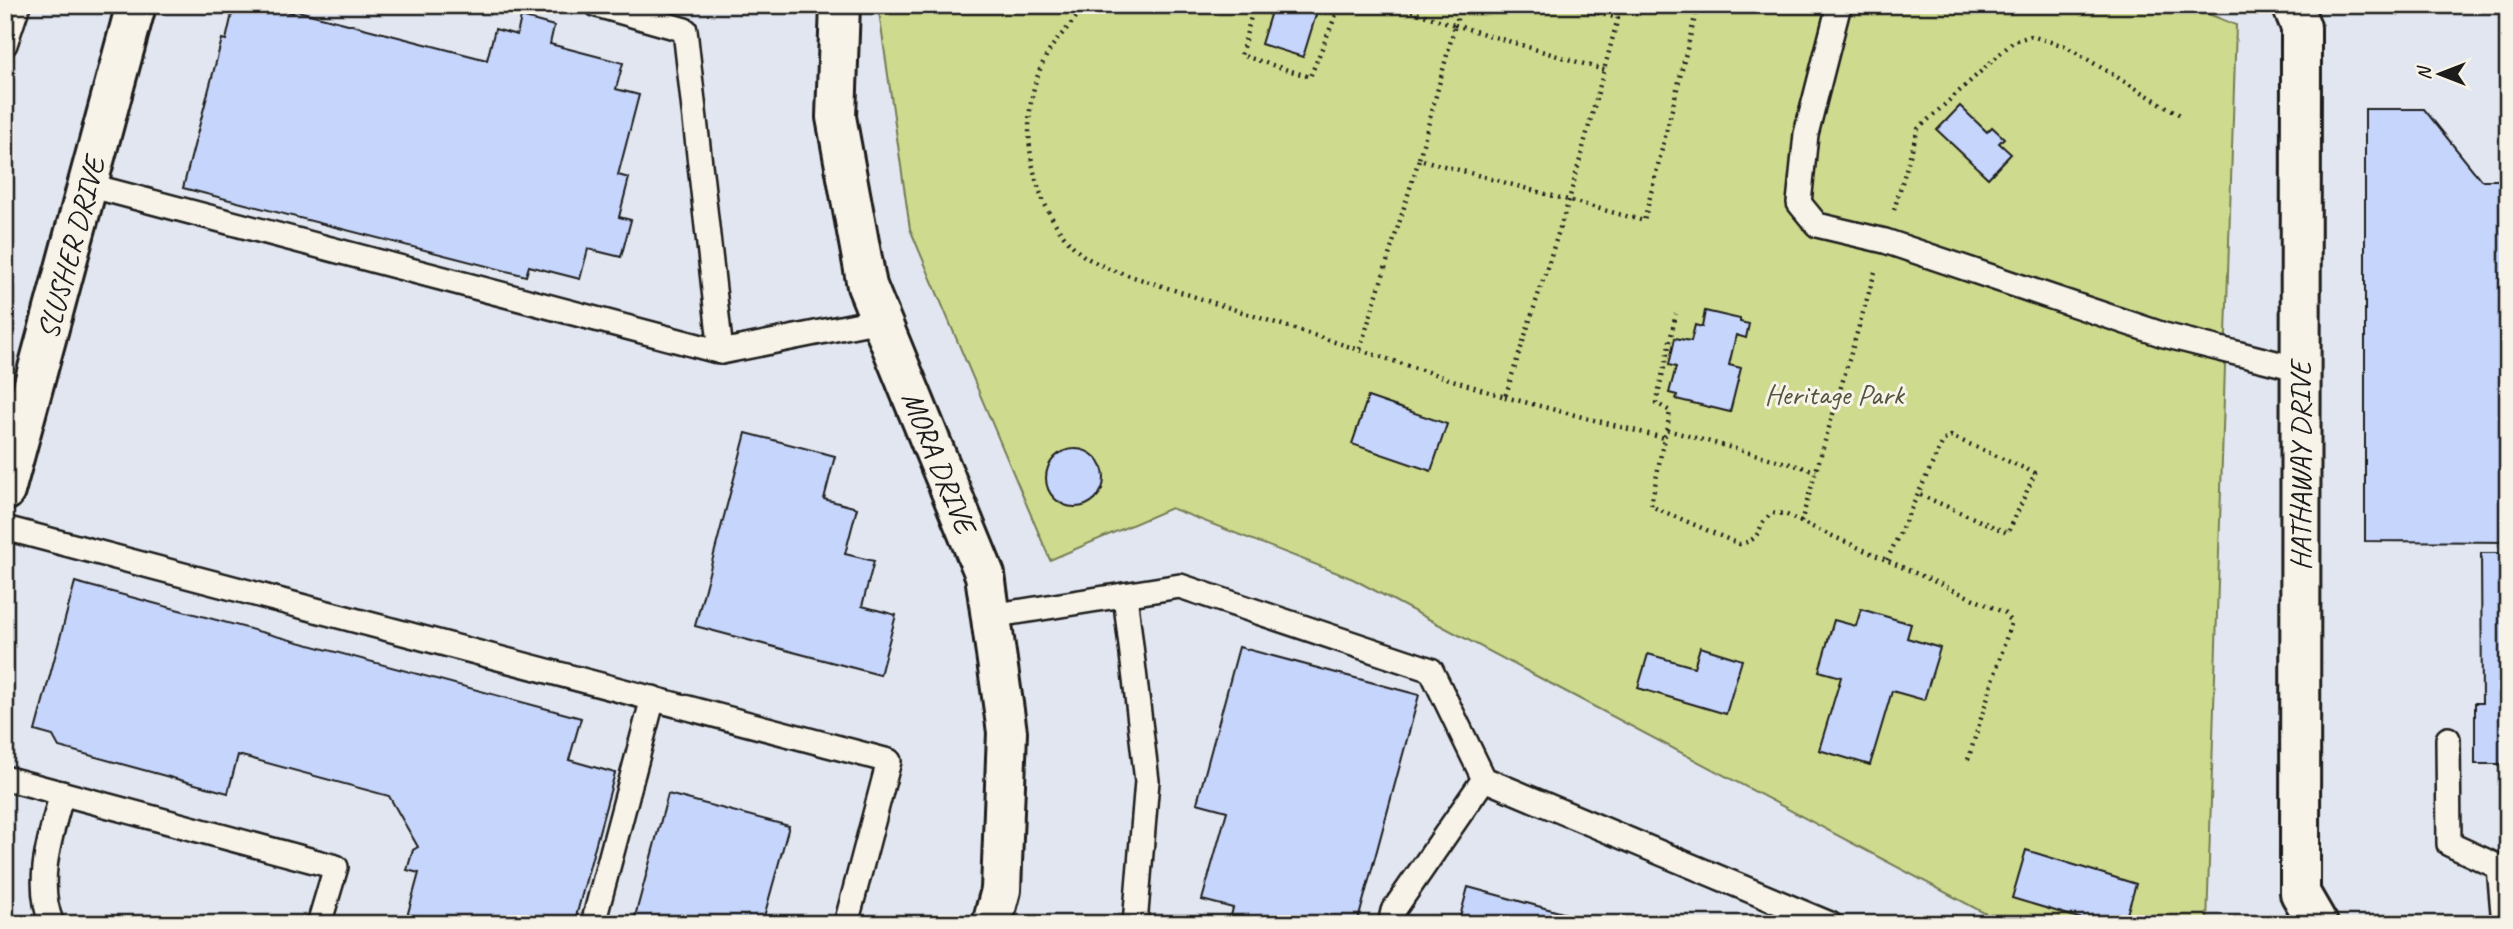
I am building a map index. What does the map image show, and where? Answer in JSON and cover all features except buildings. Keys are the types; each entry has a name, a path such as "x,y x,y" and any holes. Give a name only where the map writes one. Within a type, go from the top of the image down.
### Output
{"street":[{"name":"SLUSHER DRIVE","path":"5,491 13,432 88,185 136,5"},
{"name":"MORA DRIVE","path":"840,5 836,117 867,286 985,575 1007,732 1001,890 992,924"},
{"name":"HATHAWAY DRIVE","path":"2292,5 2301,27 2300,893 2318,924"}],"lane":[{"path":"5,44 18,5"},
{"path":"597,5 685,30 720,352"},
{"path":"1839,5 1806,134 1799,203 1817,225 1885,241 2164,335 2300,369"},
{"path":"88,185 720,352 880,320"},
{"path":"5,528 889,761 846,924"},
{"path":"991,616 1180,586 1431,670 1484,779 1829,924"},
{"path":"1125,595 1147,781 1135,924"},
{"path":"593,924 653,698"},
{"path":"2448,739 2449,844 2499,867 2504,924"},
{"path":"5,778 336,867 319,924"},
{"path":"1390,924 1393,911 1484,779"},
{"path":"52,924 45,907 45,860 62,793"}],"path":[{"path":"1083,5 1076,20 1048,53 1036,82 1028,128 1037,178 1047,208 1064,236 1082,255 1109,269 1506,397 1664,438"},
{"path":"1254,5 1241,55 1310,76 1340,5"},
{"path":"1391,5 1604,70"},
{"path":"1360,349 1419,159 1462,5"},
{"path":"1506,397 1569,200 1618,18 1577,8 1577,5"},
{"path":"1419,159 1644,221 1698,5"},
{"path":"1801,522 1918,129 2014,41 2031,36 2065,46 2182,116"},
{"path":"1676,314 1656,403 1670,411 1651,506 1739,544 1754,539 1760,533 1763,521 1772,513 1785,514 2005,613 2011,623 1967,764"},
{"path":"1667,430 1816,471"},
{"path":"1887,560 1918,494 1944,441 1951,436 2035,473 2008,533 1918,494"}],"shaded area":[{"path":"5,5 2508,5 2508,924 5,924"}],"green space":[{"name":"Heritage Park","path":"878,5 2186,5 2236,25 2207,924 2005,924 1353,579 1171,508 1050,560 910,229"}]}
